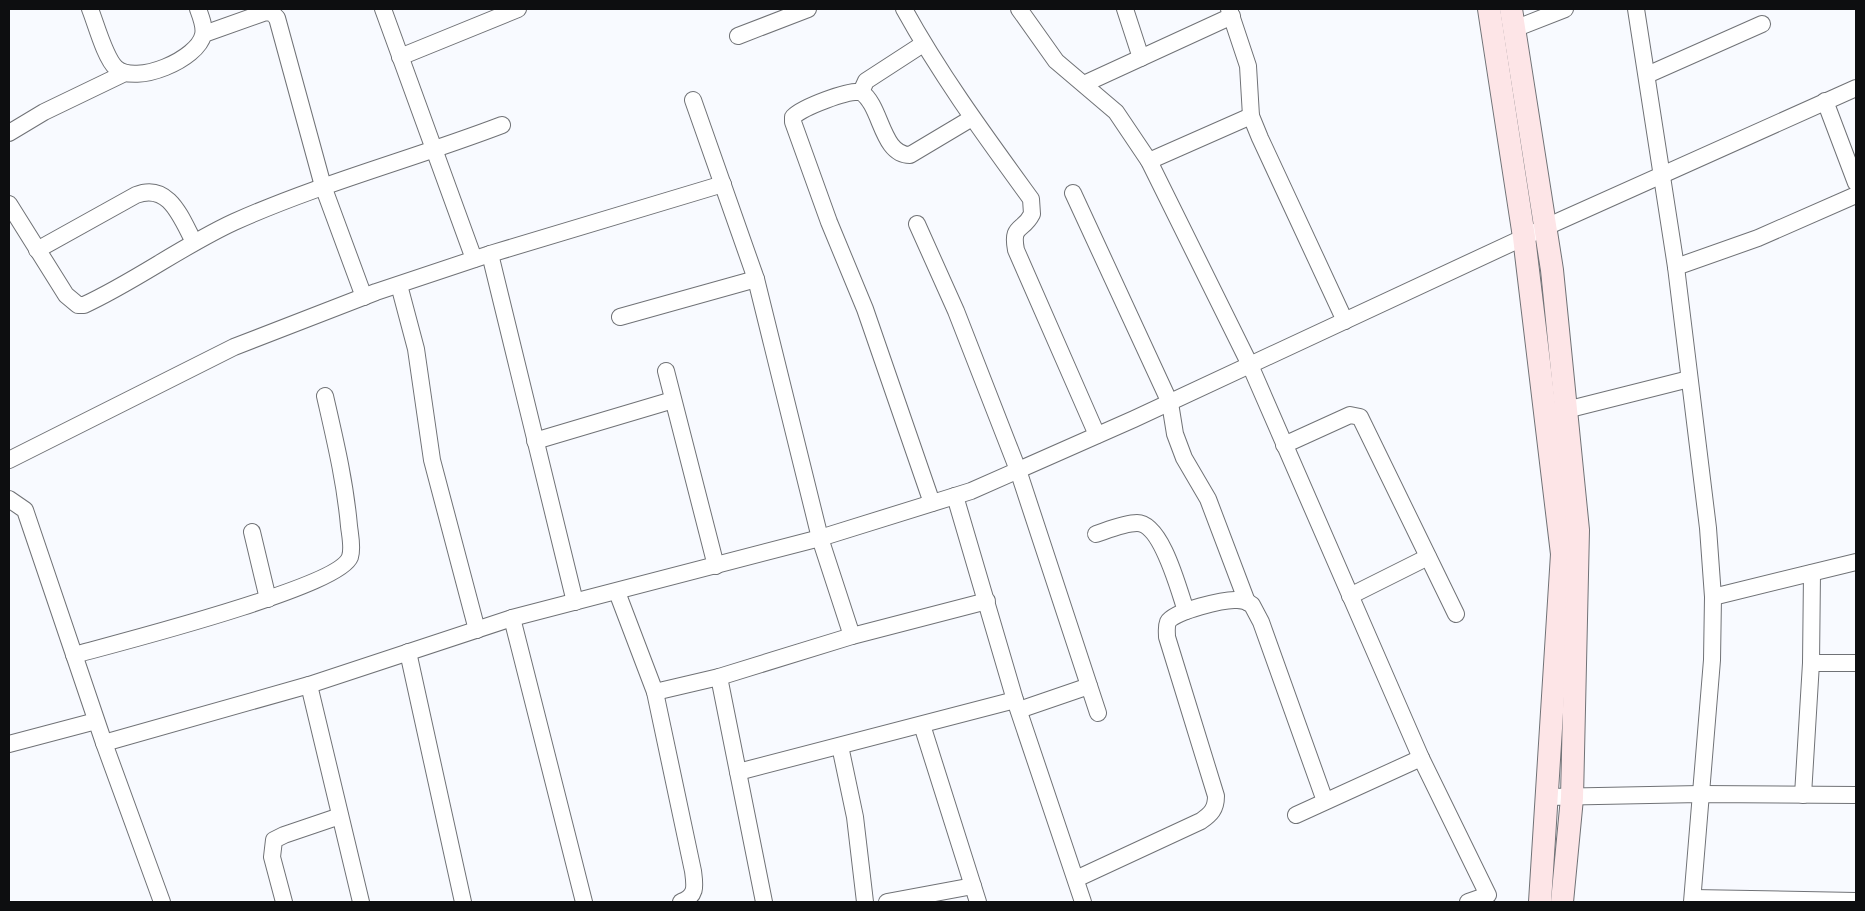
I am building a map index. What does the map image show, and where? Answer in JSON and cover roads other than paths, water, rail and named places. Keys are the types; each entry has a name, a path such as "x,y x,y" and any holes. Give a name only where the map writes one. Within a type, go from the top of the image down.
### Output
{"main road":[{"path":"1489,9 1524,237 1562,554 1540,902"},
{"path":"1513,19 1546,227 1578,530 1572,798 1562,902"}],"street":[{"path":"90,9 110,60 116,68 125,73 146,74 184,57 200,45 204,34 198,9"},
{"path":"382,9 434,151 482,256 535,441 575,602"},
{"path":"400,57 518,9"},
{"path":"738,36 808,9"},
{"path":"904,9 924,44 972,118 1031,199 1032,214 1027,222 1017,228 1014,234 1016,250 1097,435"},
{"path":"1019,9 1056,61 1116,112 1149,161 1250,365 1421,758 1488,895 1468,902"},
{"path":"1125,9 1141,58"},
{"path":"1513,19 1566,9"},
{"path":"1636,9 1676,267 1708,528 1713,597 1712,660 1692,900 1856,901"},
{"path":"204,34 266,12 272,13 277,18 323,186 364,297"},
{"path":"1084,84 1141,58 1230,12 1248,66 1251,116 1345,321"},
{"path":"1647,75 1762,24"},
{"path":"861,92 866,82 924,44"},
{"path":"9,133 44,112 125,73"},
{"path":"104,743 309,685 512,618 820,538 955,496 1170,403 1524,237 1856,88"},
{"path":"861,92 871,104 892,148 902,155 910,155 919,151 972,118"},
{"path":"861,92 849,93 802,110 793,117 793,128 865,309 932,504"},
{"path":"693,100 756,279 820,538 852,636"},
{"path":"1825,101 1856,183"},
{"path":"1149,161 1251,116"},
{"path":"9,204 66,296 78,305 94,300 194,242 235,222 323,186 434,151 502,125"},
{"path":"9,460 234,347 364,297 482,256 723,184"},
{"path":"37,250 136,195 154,191 169,199 194,242"},
{"path":"1073,193 1170,403 1175,434 1181,452 1208,499 1248,602"},
{"path":"1676,267 1758,238 1856,195"},
{"path":"917,224 956,311 1018,470 1098,713"},
{"path":"620,317 756,279"},
{"path":"399,285 416,349 432,460 477,630"},
{"path":"666,370 716,566"},
{"path":"1566,410 1689,379"},
{"path":"74,656 268,599 337,569 350,557 345,481 325,396"},
{"path":"535,441 673,400"},
{"path":"1284,445 1350,415 1360,417 1456,614"},
{"path":"955,496 1017,705 1083,902"},
{"path":"9,498 26,510 96,721 162,902"},
{"path":"1096,534 1136,523 1145,524 1151,528 1161,542 1186,611"},
{"path":"252,532 268,599"},
{"path":"1350,596 1428,557"},
{"path":"1713,597 1856,562"},
{"path":"1803,795 1811,663 1812,573"},
{"path":"617,592 655,692 693,871 695,889 692,896 681,902"},
{"path":"655,692 720,677 852,636 987,601"},
{"path":"1076,879 1201,821 1211,814 1216,805 1216,796 1167,638 1168,622 1172,617 1186,611 1227,601 1248,602 1252,604 1261,622 1326,802"},
{"path":"512,618 584,902"},
{"path":"408,652 463,902"},
{"path":"1811,663 1856,663"},
{"path":"720,677 764,902"},
{"path":"309,685 361,902"},
{"path":"738,772 922,725 1017,705 1089,686"},
{"path":"9,744 96,721"},
{"path":"922,725 978,902"},
{"path":"840,746 855,817 865,902"},
{"path":"1296,815 1421,758"},
{"path":"1548,797 1700,794 1856,795"},
{"path":"284,902 272,857 274,840 340,816"},
{"path":"887,902 973,886"}]}
